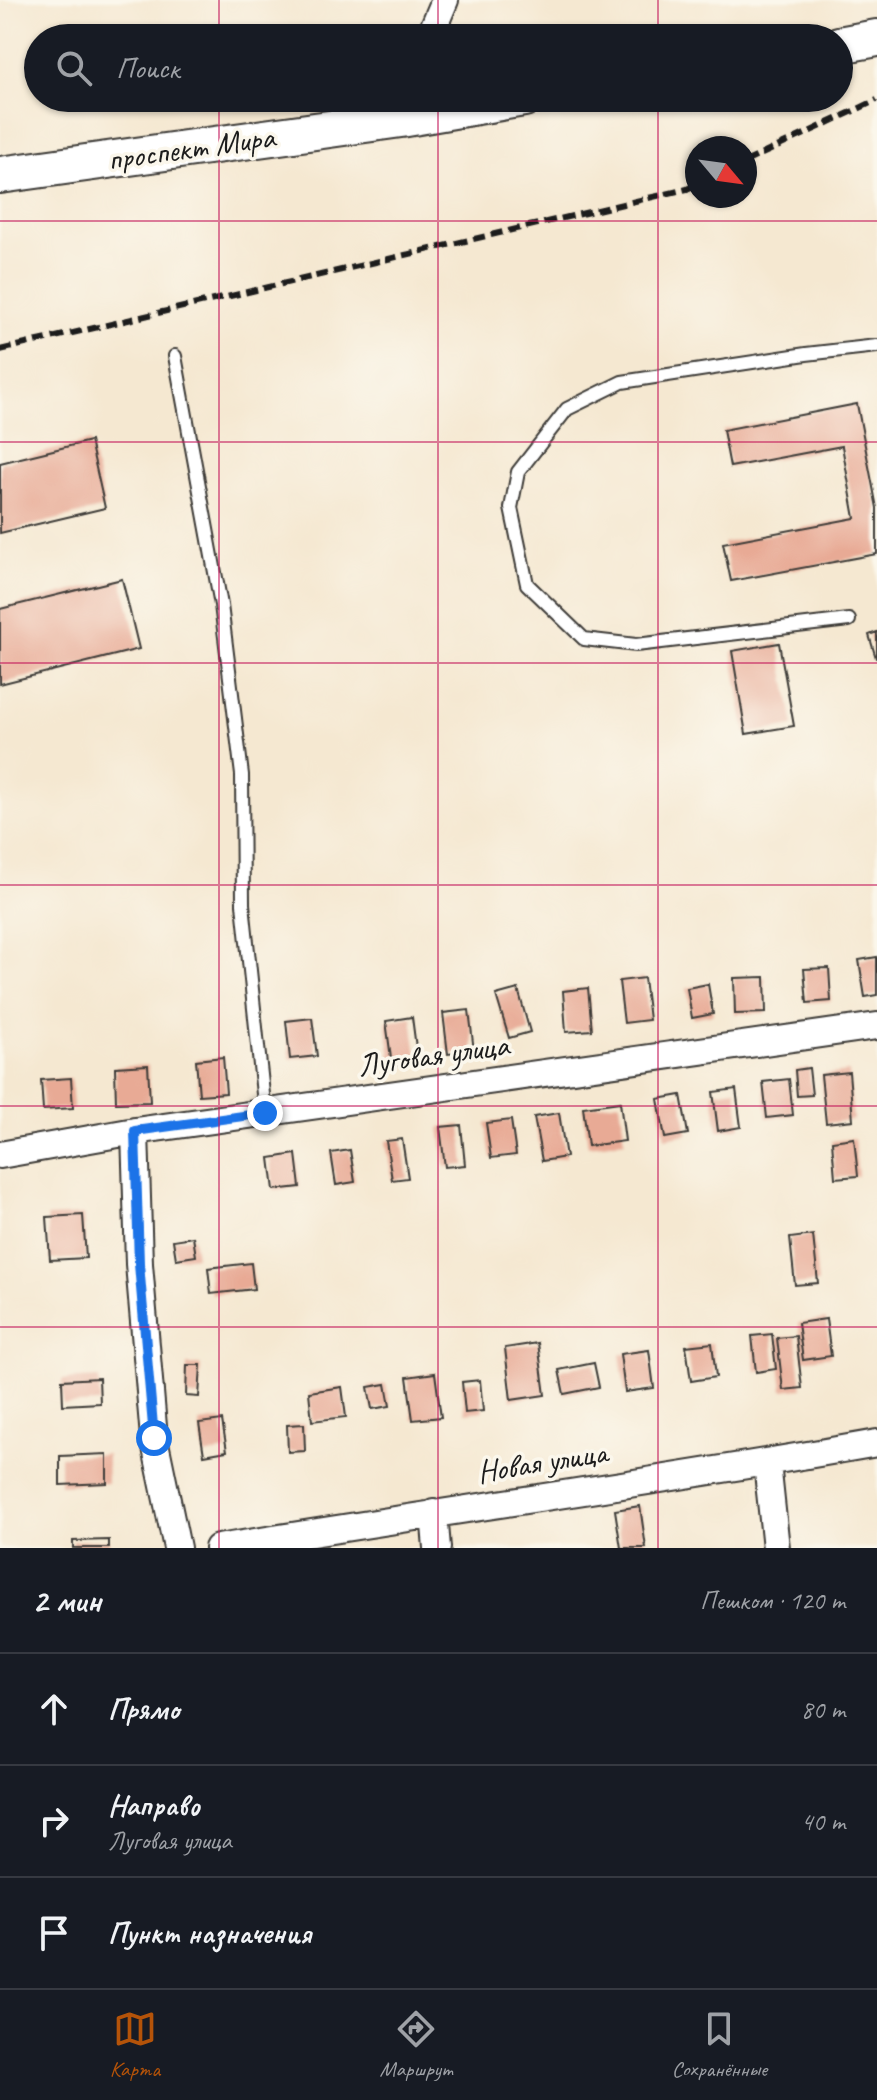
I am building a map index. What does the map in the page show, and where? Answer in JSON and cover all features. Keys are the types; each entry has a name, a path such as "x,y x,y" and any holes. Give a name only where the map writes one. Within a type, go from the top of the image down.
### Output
{"main road":[{"path":"853,42 877,38"},
{"name":"проспект Мира","path":"0,175 381,112"}],"street":[{"path":"435,24 445,0"},
{"name":"Луговая улица","path":"0,1155 135,1131 877,1026"},
{"path":"135,1131 139,1264 154,1438 177,1548"},
{"name":"Новая улица","path":"218,1548 767,1463 877,1443"},
{"path":"767,1463 776,1548"},
{"path":"434,1513 437,1548"}],"lane":[{"path":"849,620 636,645 584,639 527,584 511,508 518,472 567,409 622,382 877,346"},
{"path":"175,356 221,605 242,775 243,904 265,1113"}],"building":[{"path":"857,404 877,508 877,554 731,581 723,543 855,518 842,446 730,467 723,430"},
{"path":"90,441 105,508 0,533 0,463"},
{"path":"122,579 139,649 0,684 0,609"},
{"path":"877,632 877,658 876,658 869,635"},
{"path":"779,643 794,726 746,734 732,651"},
{"path":"877,957 877,995 865,997 859,960"},
{"path":"829,968 831,1001 807,1003 804,969"},
{"path":"765,977 766,1013 735,1014 734,978"},
{"path":"644,978 649,1020 624,1023 619,981"},
{"path":"708,984 713,1014 692,1018 687,988"},
{"path":"588,988 592,1030 566,1032 563,991"},
{"path":"518,989 530,1032 509,1038 496,995"},
{"path":"469,1010 474,1051 448,1054 443,1013"},
{"path":"412,1017 418,1063 392,1066 386,1021"},
{"path":"312,1018 317,1056 290,1059 286,1021"},
{"path":"223,1057 226,1093 199,1095 196,1060"},
{"path":"148,1065 150,1102 116,1103 115,1067"},
{"path":"809,1068 812,1095 797,1096 795,1070"},
{"path":"849,1072 853,1120 826,1123 821,1075"},
{"path":"71,1078 73,1108 43,1110 41,1080"},
{"path":"789,1079 793,1115 767,1118 763,1082"},
{"path":"736,1089 741,1127 718,1131 713,1092"},
{"path":"681,1095 688,1134 665,1138 658,1099"},
{"path":"620,1102 625,1141 588,1146 583,1107"},
{"path":"559,1113 566,1157 542,1161 534,1117"},
{"path":"511,1120 516,1155 491,1158 486,1123"},
{"path":"461,1125 465,1165 445,1167 440,1127"},
{"path":"854,1138 858,1176 835,1178 832,1141"},
{"path":"402,1139 408,1178 392,1180 386,1141"},
{"path":"350,1150 355,1182 336,1185 331,1153"},
{"path":"296,1154 300,1187 274,1190 270,1158"},
{"path":"83,1215 86,1258 50,1260 47,1217"},
{"path":"813,1235 818,1283 795,1285 790,1238"},
{"path":"193,1237 196,1256 176,1259 173,1240"},
{"path":"251,1263 254,1289 211,1294 208,1268"},
{"path":"826,1319 831,1356 803,1360 798,1323"},
{"path":"772,1334 776,1369 756,1372 752,1336"},
{"path":"796,1336 802,1388 783,1390 777,1338"},
{"path":"538,1343 545,1395 511,1400 505,1348"},
{"path":"712,1343 716,1377 691,1381 686,1346"},
{"path":"649,1350 654,1388 625,1392 620,1354"},
{"path":"594,1363 599,1387 564,1394 559,1370"},
{"path":"187,1365 201,1365 199,1397 186,1396"},
{"path":"435,1373 441,1417 413,1420 407,1377"},
{"path":"99,1378 100,1403 63,1405 62,1380"},
{"path":"480,1380 483,1411 465,1413 462,1382"},
{"path":"386,1384 390,1406 372,1409 368,1387"},
{"path":"342,1387 346,1417 312,1421 309,1392"},
{"path":"222,1420 227,1451 204,1455 199,1423"},
{"path":"304,1424 305,1451 288,1452 287,1425"},
{"path":"107,1454 107,1483 60,1485 60,1456"},
{"path":"640,1506 646,1548 621,1548 615,1510"},
{"path":"109,1540 109,1548 73,1548 73,1541"}],"railway":[{"path":"853,111 877,100"},
{"path":"757,156 851,112"},
{"path":"0,350 685,189"}],"route":[{"path":"154,1438 139,1264 135,1131 265,1113"}]}
